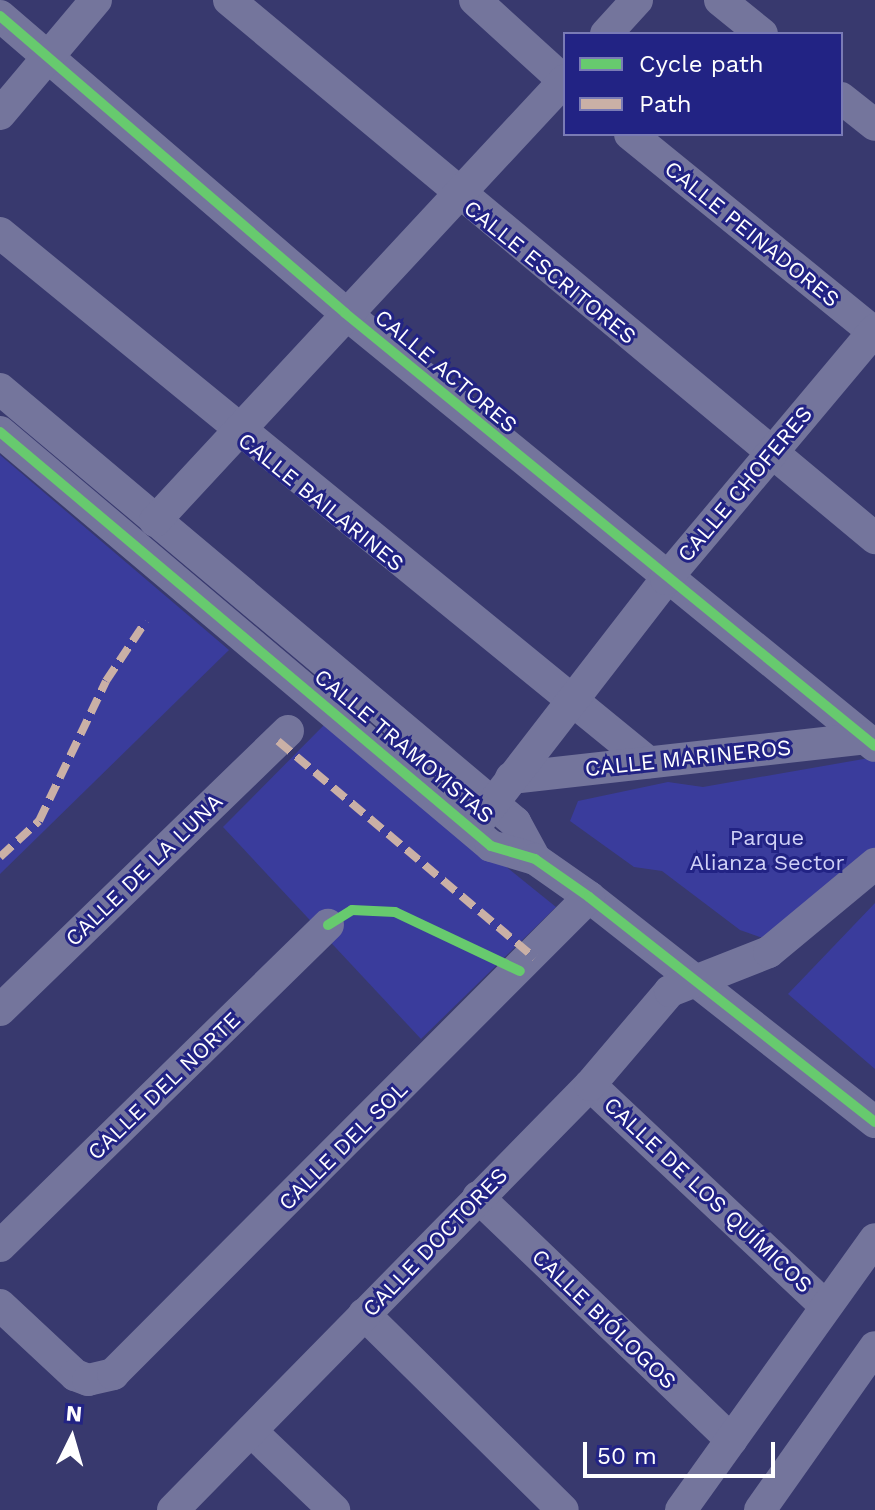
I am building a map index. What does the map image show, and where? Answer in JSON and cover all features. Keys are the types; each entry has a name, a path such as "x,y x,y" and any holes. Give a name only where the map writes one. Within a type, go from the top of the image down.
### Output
{"street":[{"path":"0,114 96,0"},
{"name":"CALLE ESCRITORES","path":"229,0 455,195 875,538"},
{"path":"475,0 563,79"},
{"path":"608,32 637,0"},
{"path":"720,0 760,32"},
{"name":"CALLE ACTORES","path":"0,16 345,313 666,579 870,742"},
{"path":"155,521 345,313 563,83"},
{"path":"843,100 875,125"},
{"name":"CALLE PEINADORES","path":"632,136 875,332"},
{"name":"CALLE BAILARINES","path":"0,233 236,432 571,704 648,762"},
{"name":"CALLE CHOFERES","path":"472,830 666,579 875,332"},
{"name":"CALLE TRAMOYISTAS","path":"0,389 155,521 502,791 535,859"},
{"name":"CALLE TRAMOYISTAS","path":"0,432 491,846 535,859 589,897 696,975 875,1122"},
{"name":"CALLE DE LA LUNA","path":"0,1010 288,731"},
{"name":"CALLE MARINEROS","path":"502,791 648,762 870,742"},
{"name":"CALLE DOCTORES","path":"173,1510 590,1085 670,991 696,975 769,952 875,864"},
{"name":"CALLE DEL SOL","path":"0,1305 88,1380 113,1374 589,897"},
{"name":"CALLE DEL NORTE","path":"0,1246 328,925"},
{"name":"CALLE DE LOS QUÍMICOS","path":"590,1085 825,1306"},
{"name":"CALLE BIÓLOGOS","path":"478,1197 731,1440"},
{"path":"681,1510 875,1239"},
{"path":"364,1314 563,1510"},
{"path":"760,1510 875,1347"},
{"path":"251,1431 334,1510"}],"green space":[{"path":"0,455 229,650 0,874"},
{"path":"327,722 556,907 421,1039 223,827"},
{"name":"Parque Alianza Sector","path":"875,757 875,854 768,940 740,930 662,871 634,867 570,821 578,801 668,782 703,787"},
{"path":"875,903 875,1069 788,994"}],"marked path":[{"path":"0,857 39,821 106,681 146,621"},
{"path":"278,741 535,958"}],"cycle path":[{"path":"0,16 345,313 875,746"},
{"path":"0,432 491,846 535,859 589,897 875,1122"},
{"path":"328,925 352,910 395,912 520,971"}]}
